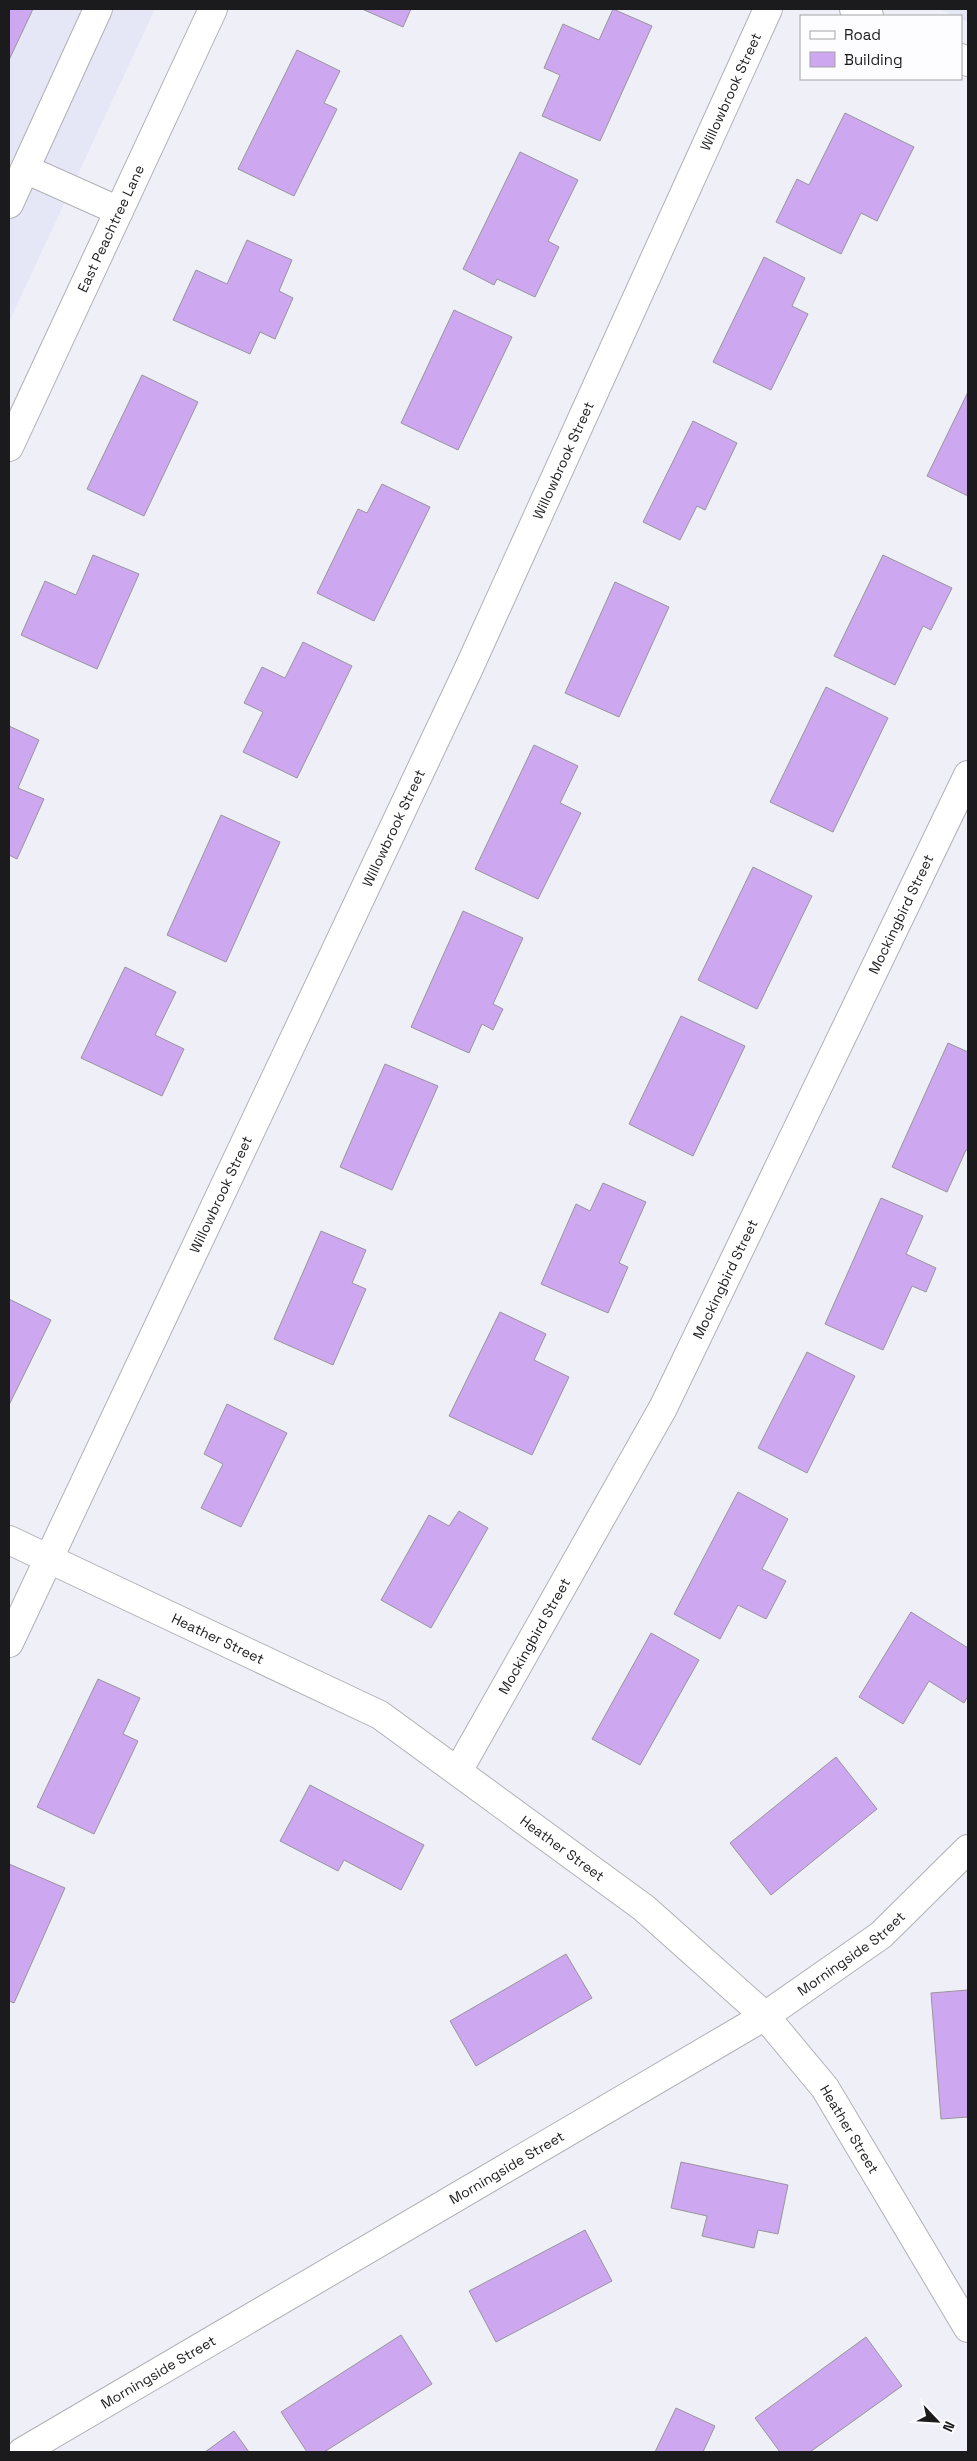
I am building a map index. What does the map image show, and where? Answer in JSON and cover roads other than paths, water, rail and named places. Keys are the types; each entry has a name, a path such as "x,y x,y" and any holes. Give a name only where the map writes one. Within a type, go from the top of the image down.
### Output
{"street":[{"path":"9,204 98,9"},
{"name":"East Peachtree Lane","path":"9,447 213,9"},
{"name":"Willowbrook Street","path":"9,1643 468,670 768,9"},
{"path":"854,9 868,15"},
{"path":"24,169 119,210"},
{"name":"Mockingbird Street","path":"458,1771 663,1408 968,775"},
{"name":"Heather Street","path":"9,1540 380,1715 644,1908 765,2016 825,2088 968,2328"},
{"name":"Morningside Street","path":"22,2452 765,2016 882,1936 968,1849"}]}
